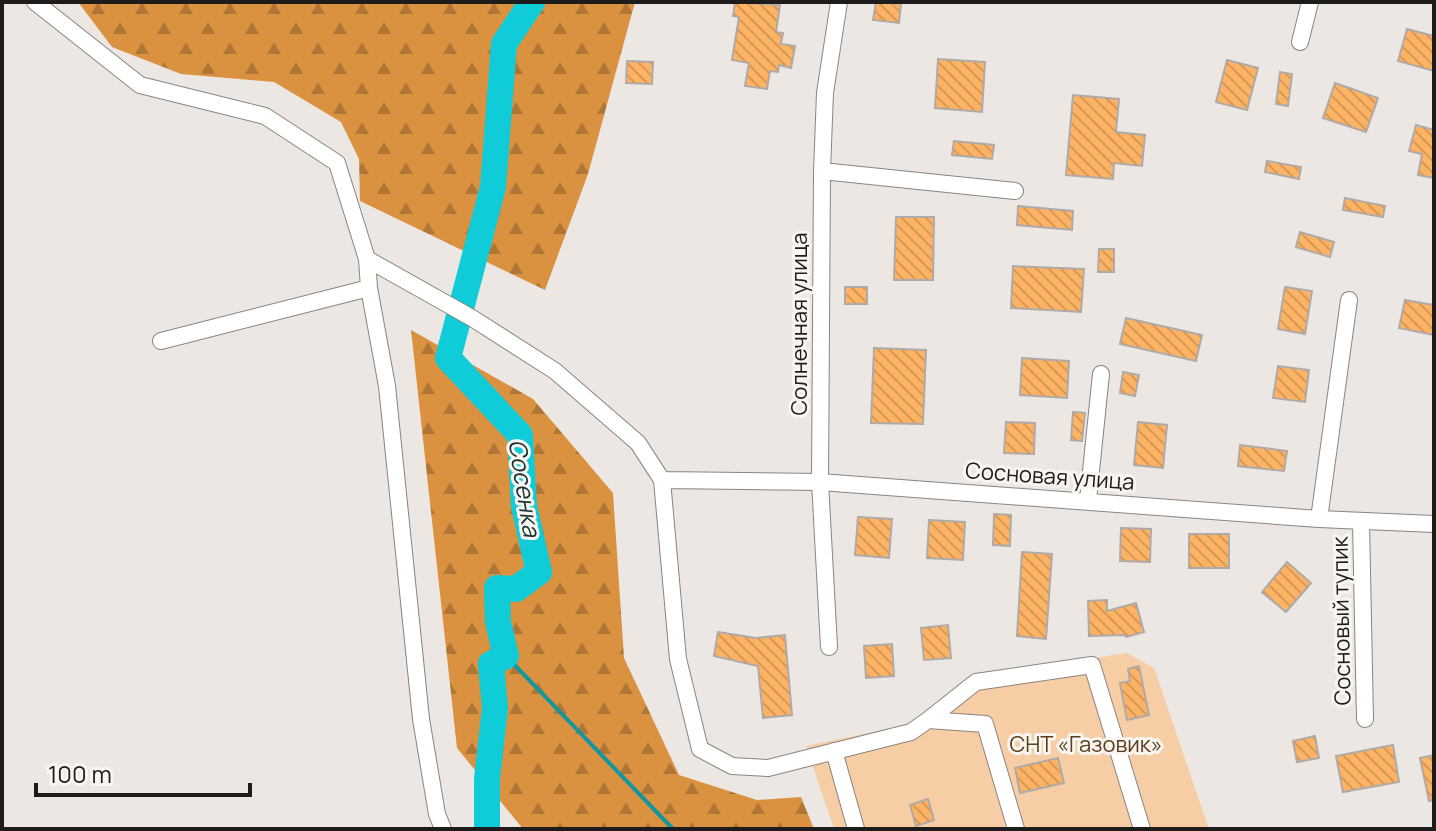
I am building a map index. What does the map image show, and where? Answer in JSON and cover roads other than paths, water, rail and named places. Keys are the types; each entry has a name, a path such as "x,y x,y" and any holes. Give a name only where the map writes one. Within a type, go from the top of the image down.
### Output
{"lane":[{"path":"35,2 140,85 265,116 337,163 367,259 369,288 387,386 421,719 437,814 443,829"},
{"name":"Солнечная улица","path":"829,647 820,482 822,171 825,93 839,2"},
{"path":"1300,42 1310,2"},
{"path":"822,171 1015,191"},
{"path":"367,259 472,318 555,371 638,443 662,480 678,659 700,749 732,766 768,768 911,732 976,682 1092,665 1142,829"},
{"path":"161,341 369,288"},
{"path":"1319,519 1349,300"},
{"path":"1088,500 1101,374"},
{"name":"Сосновая улица","path":"662,480 820,482 1361,522 1434,524"},
{"name":"Сосновый тупик","path":"1361,522 1365,719"},
{"path":"928,720 985,724 1016,829"},
{"path":"834,751 856,829"}],"waterway":[{"name":"Сосенка","path":"487,829 487,779 495,708 491,664 506,656 498,622 497,588 516,589 539,572 524,506 520,435 448,358 493,187 504,44 532,2"},
{"path":"506,656 673,829"}],"park label":[{"name":"СНТ «Газовик»","path":"1086,744"}]}
